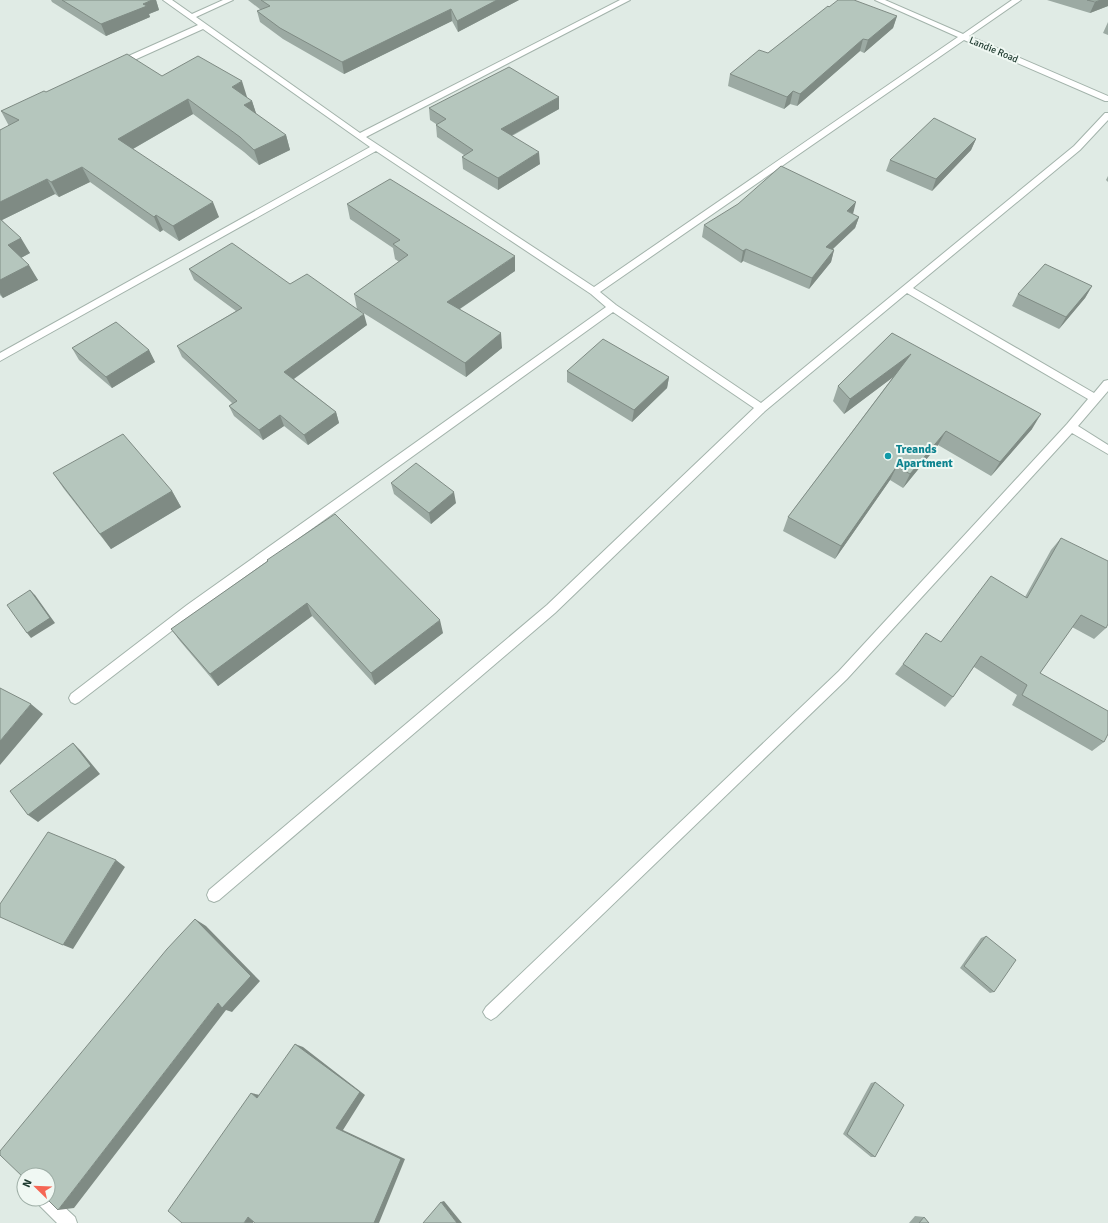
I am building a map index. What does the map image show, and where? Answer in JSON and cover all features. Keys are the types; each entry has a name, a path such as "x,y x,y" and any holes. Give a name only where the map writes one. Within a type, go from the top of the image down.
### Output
{"street":[{"path":"167,0 375,148 594,292 613,307 761,408"},
{"path":"191,16 229,0"},
{"path":"360,137 626,0"},
{"name":"Landie Road","path":"879,0 1108,99"},
{"path":"594,292 1017,0"},
{"path":"109,68 203,26"},
{"path":"214,895 551,609 761,408 1077,148 1108,115"},
{"path":"0,357 375,148"},
{"path":"906,288 1094,398"},
{"path":"75,698 191,609 613,307"},
{"path":"491,1012 843,675 1071,427 1094,398 1108,384"},
{"path":"1071,427 1108,450"},
{"path":"54,1207 69,1223"}],"building":[{"path":"62,0 152,0 143,4 147,6 101,24"},
{"path":"261,0 497,0 457,21 451,9 342,62 280,28 257,11 270,6"},
{"path":"838,0 854,0 897,16 868,40 863,39 800,94 793,91 787,97 730,74 759,50 768,53 828,6 829,7"},
{"path":"1087,0 1101,0 1095,2"},
{"path":"127,54 162,76 198,56 242,81 232,87 252,101 244,105 286,135 254,150 240,137 188,99 118,139 213,202 173,226 156,215 154,217 82,167 51,182 47,179 0,202 0,130 19,120 1,111 44,91 46,92"},
{"path":"509,67 559,97 501,129 539,152 498,178 462,157 473,150 436,125 446,119 429,108"},
{"path":"934,118 976,139 936,179 890,160"},
{"path":"781,166 856,202 847,211 859,217 826,247 834,250 812,278 746,249 743,251 704,225 738,204"},
{"path":"390,179 515,256 447,302 501,333 465,363 354,294 408,255 393,244 400,240 347,204"},
{"path":"0,219 21,238 8,245 29,265 0,280"},
{"path":"232,243 290,284 307,274 364,314 284,372 336,412 304,435 280,415 259,430 229,406 237,401 177,346 242,308 189,269"},
{"path":"1045,264 1092,286 1066,317 1018,294"},
{"path":"116,322 149,350 106,377 72,348"},
{"path":"892,333 1041,414 1000,462 946,431 910,474 897,466 841,546 788,517 911,354 850,399 838,386"},
{"path":"603,339 669,377 634,410 567,371"},
{"path":"123,434 172,491 100,534 53,473"},
{"path":"416,463 454,492 429,513 391,483"},
{"path":"335,514 440,620 371,673 307,603 210,674 171,629 268,561 267,560"},
{"path":"1061,538 1108,561 1108,624 1106,628 1081,615 1040,673 1108,711 1108,734 1104,742 1022,695 1027,685 981,656 953,697 903,664 926,633 941,642 991,576 1027,598"},
{"path":"30,590 50,618 27,633 7,605"},
{"path":"0,688 31,704 0,741"},
{"path":"73,743 91,766 28,815 10,791"},
{"path":"48,832 116,860 63,945 0,917 0,904"},
{"path":"195,919 251,976 222,1008 218,1003 58,1210 55,1207 56,1167 16,1167 16,1170 0,1155 0,1151 167,949"},
{"path":"986,936 1016,960 994,992 964,966"},
{"path":"295,1044 360,1092 336,1128 401,1159 374,1223 255,1223 248,1217 244,1223 182,1223 168,1211 251,1093 257,1098"},
{"path":"875,1082 904,1105 875,1157 847,1134"},
{"path":"441,1202 457,1223 423,1223"},
{"path":"924,1217 929,1223 919,1223"}],"place":[{"name":"Treands Apartment","path":"888,456"}]}
